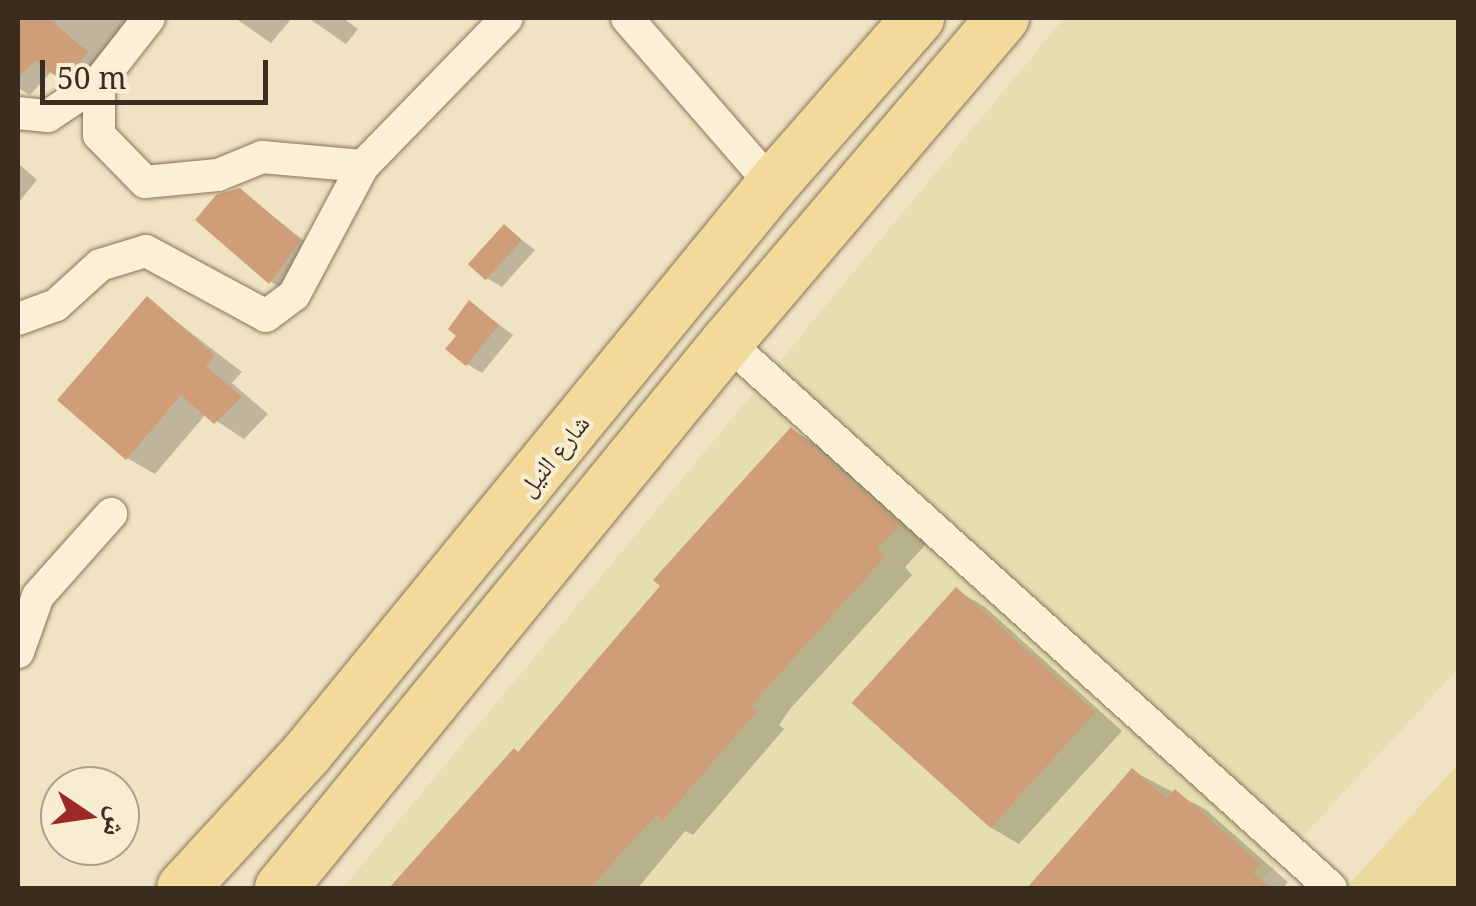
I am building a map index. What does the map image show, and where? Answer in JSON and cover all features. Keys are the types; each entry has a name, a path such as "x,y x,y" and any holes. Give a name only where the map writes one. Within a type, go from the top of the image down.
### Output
{"main road":[{"name":"شارع النيل","path":"183,888 319,738 772,184 918,18"},
{"path":"281,888 727,342 1003,18"}],"street":[{"path":"18,114 48,116 98,82 149,18"},
{"path":"18,319 56,305 100,266 146,251 266,316 294,295 363,166 506,18"},
{"path":"628,18 772,184"},
{"path":"98,82 98,136 146,182 218,175 262,157 363,166"},
{"path":"727,342 1331,888"},
{"path":"18,652 38,596 111,514"}],"shaded area":[{"path":"1064,18 1458,18 1458,669 1255,888 343,888"}],"sand":[{"path":"1458,764 1458,888 1346,888"}],"building":[{"path":"18,18 48,18 88,52 63,82 35,60 18,78"},
{"path":"240,188 301,240 269,284 195,220 216,195"},
{"path":"504,224 522,240 486,280 468,264"},
{"path":"147,296 215,355 206,366 242,397 214,424 181,395 126,460 57,400"},
{"path":"469,300 499,325 466,366 445,349 456,336 448,329"},
{"path":"791,427 900,525 877,549 885,557 762,693 752,707 757,711 662,821 656,815 590,888 389,888 514,748 518,752 660,586 653,580"},
{"path":"956,587 1095,712 991,828 852,703"},
{"path":"1132,768 1166,798 1175,789 1260,864 1253,873 1271,888 1027,888"}]}
